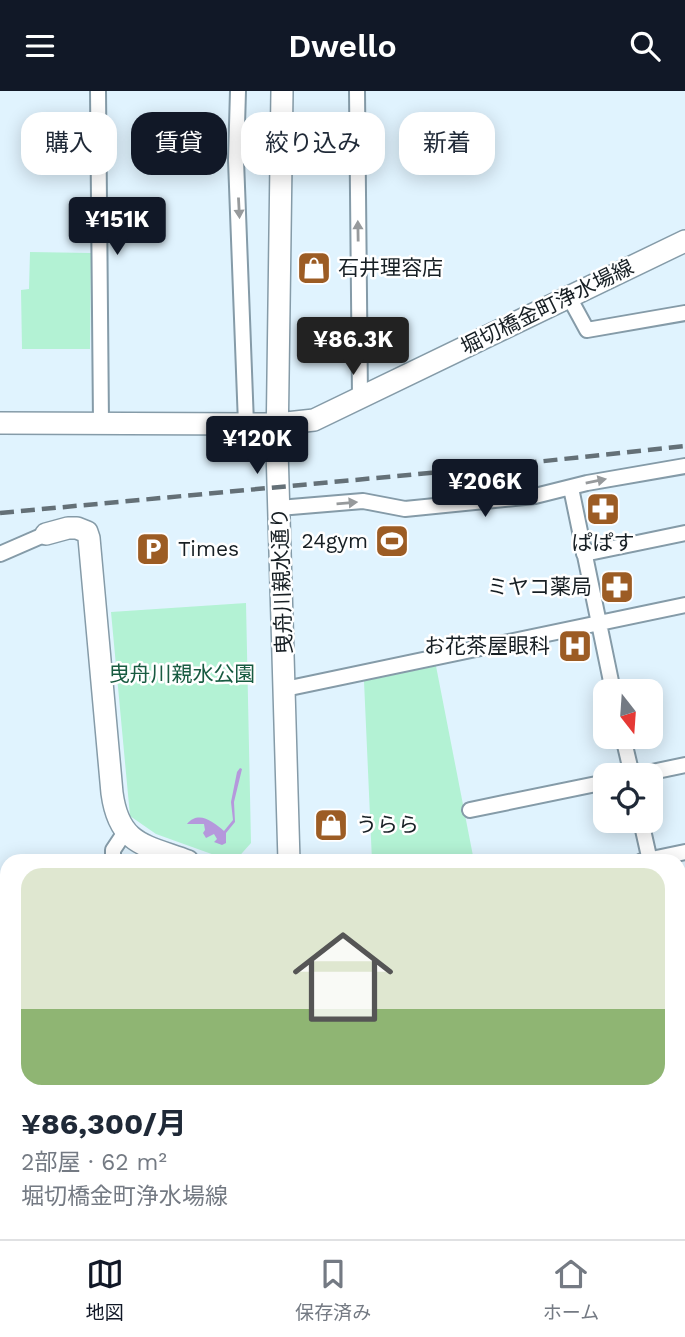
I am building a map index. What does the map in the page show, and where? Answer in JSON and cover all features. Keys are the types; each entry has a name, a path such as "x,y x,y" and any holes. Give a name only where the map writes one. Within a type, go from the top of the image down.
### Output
{"street":[{"path":"98,91 101,423"},
{"path":"238,91 236,160 246,424"},
{"name":"曳舟川親水通り","path":"282,91 277,424 289,854"},
{"path":"357,91 360,397"},
{"name":"堀切橋金町浄水場線","path":"0,423 277,424 314,421 685,241"},
{"path":"569,297 587,330 685,313"},
{"path":"279,508 363,501 405,509 536,496 685,465"},
{"path":"571,488 611,679"},
{"path":"0,554 46,534 77,528 87,532 116,817 125,832 139,843 169,854"},
{"path":"584,554 685,533"},
{"path":"285,689 685,605"},
{"path":"663,770 685,765"},
{"path":"470,810 593,785"},
{"path":"113,854 125,832"},
{"path":"643,833 646,854"}],"green space":[{"path":"30,252 91,253 90,349 22,349 21,290 29,289"},
{"name":"曳舟川親水公園","path":"246,603 251,843 241,854 212,854 156,834 130,816 111,612"},
{"path":"436,666 473,854 372,854 364,681"}],"shaded area":[{"path":"240,768 242,769 234,802 235,822 226,833 226,843 222,845 214,842 217,839 214,834 206,838 203,833 204,824 187,824 201,818 211,821 224,831 233,820 231,802"}],"railway":[{"path":"0,513 451,471 685,446"}],"place":[{"name":"石井理容店","path":"314,268"},
{"name":"ぱぱす","path":"603,509"},
{"name":"24gym","path":"392,541"},
{"name":"Times","path":"153,549"},
{"name":"ミヤコ薬局","path":"617,587"},
{"name":"お花茶屋眼科","path":"575,646"},
{"name":"うらら","path":"331,825"}]}
